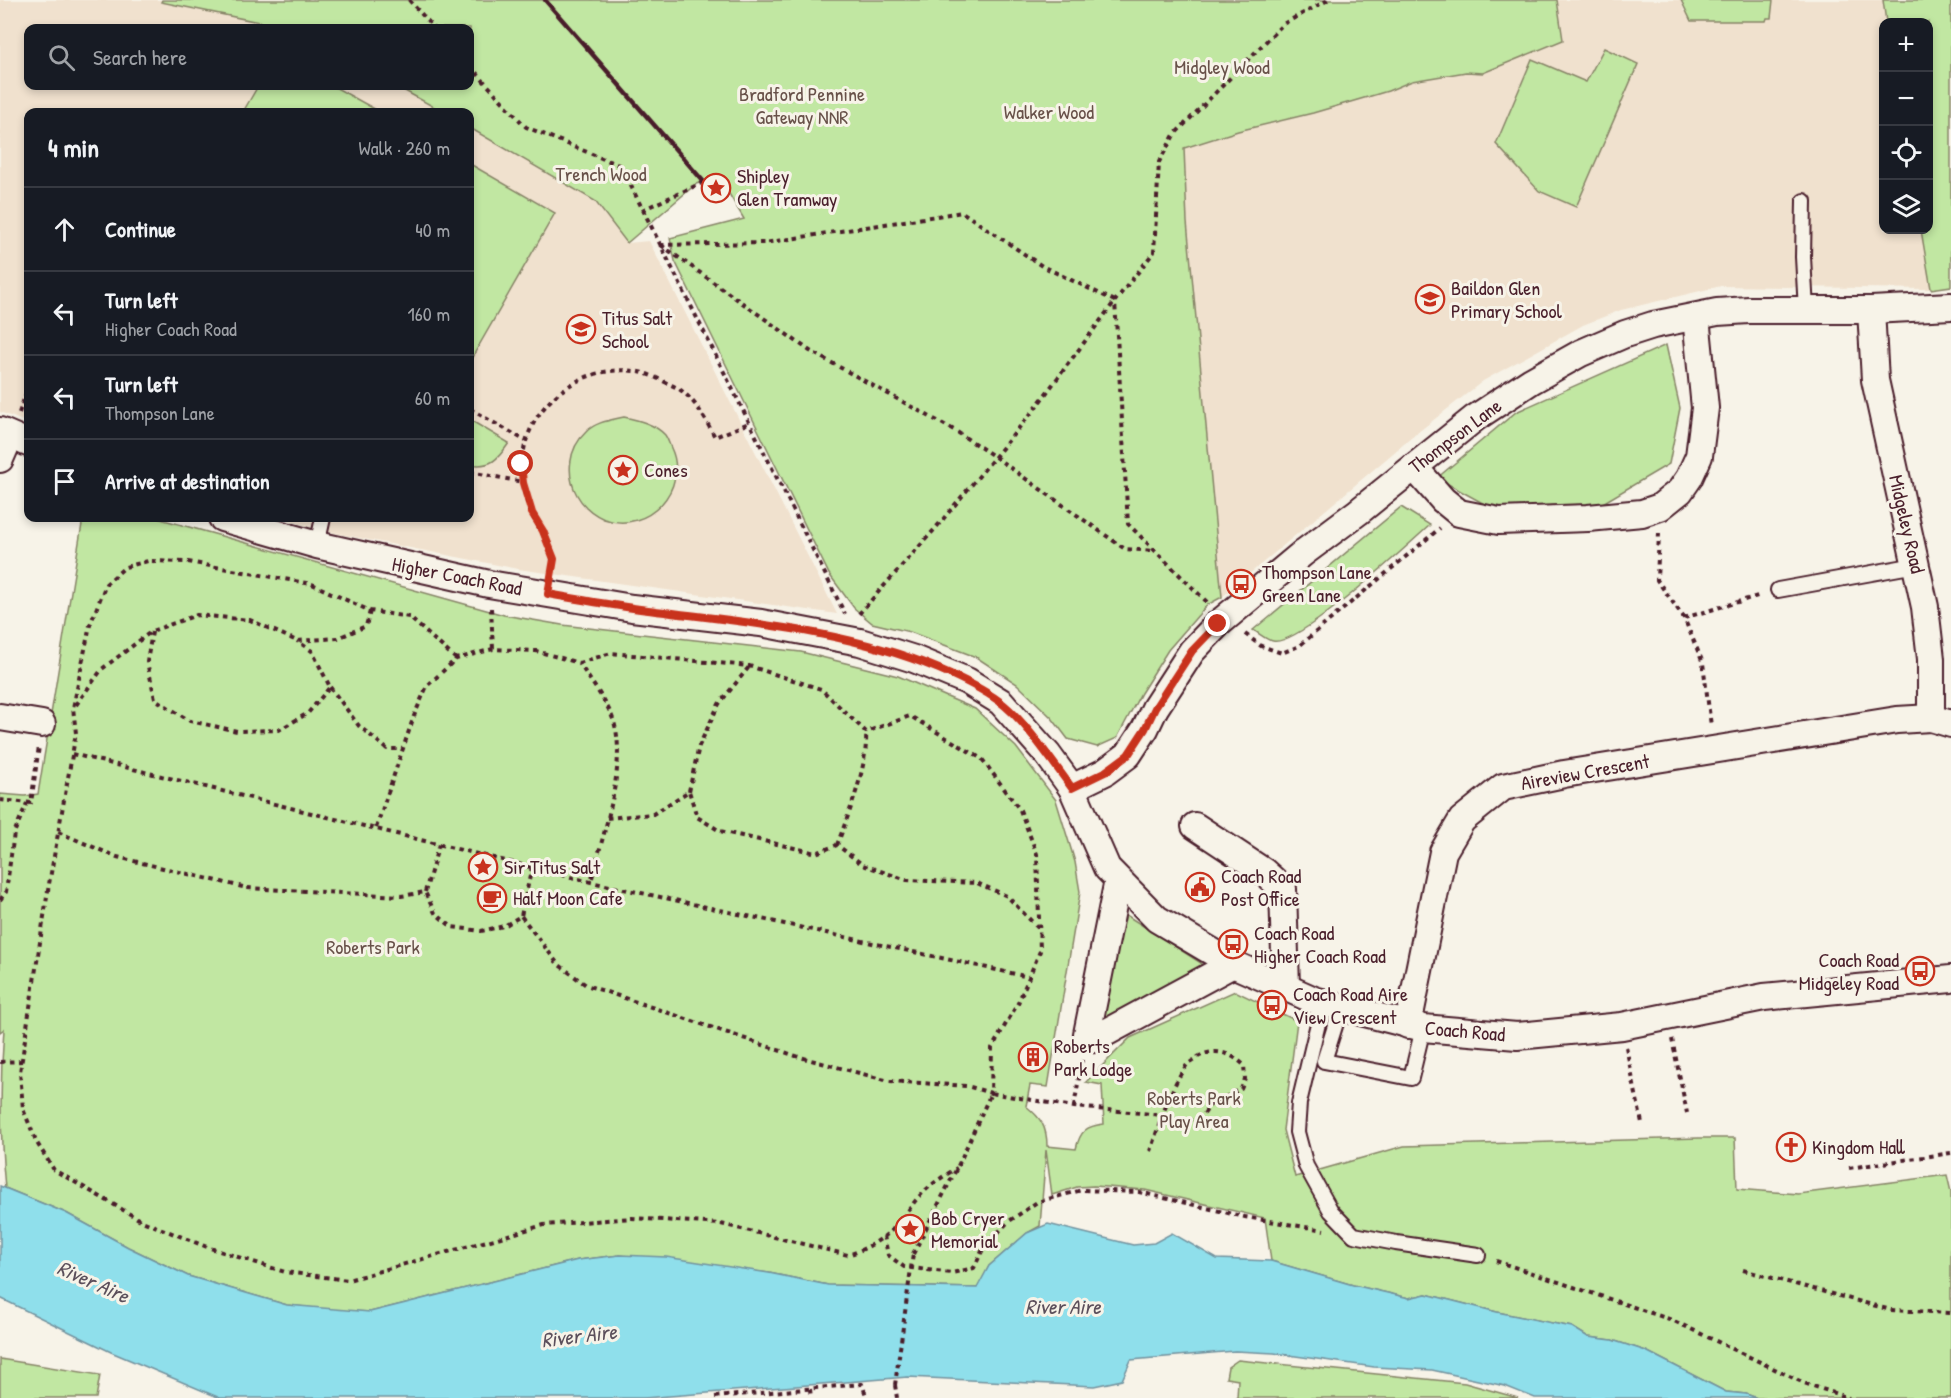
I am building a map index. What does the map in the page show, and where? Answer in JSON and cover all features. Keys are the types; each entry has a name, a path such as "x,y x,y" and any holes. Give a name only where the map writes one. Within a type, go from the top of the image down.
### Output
{"street":[{"name":"Thompson Lane","path":"1072,788 1105,772 1128,755 1192,651 1224,619 1475,418 1531,381 1581,353 1653,325 1717,312 1871,310 1951,306"},
{"name":"Midgeley Road","path":"1871,310 1875,380 1926,607 1931,659 1941,721"},
{"path":"1414,467 1443,500 1459,513 1499,521 1588,518 1641,513 1660,507 1680,491 1699,456 1705,408 1696,317"},
{"path":"0,459 13,437"},
{"name":"Higher Coach Road","path":"236,522 317,545 489,584 633,608 761,623 860,642 914,658 967,681 1001,702 1048,755 1072,788"},
{"path":"0,717 42,724"},
{"name":"Aireview Crescent","path":"1416,1026 1443,852 1462,820 1503,787 1564,774 1897,720 1941,721"},
{"name":"Coach Road","path":"1072,788 1107,868 1157,919 1233,964 1314,1000 1416,1026 1517,1036 1622,1026 1764,997 1951,979"},
{"path":"1195,826 1263,871 1283,888 1286,987"},
{"path":"1118,880 1087,1034 1094,1039 1233,964"}],"lane":[{"path":"1804,201 1803,257 1806,310"},
{"path":"317,545 322,522"},
{"path":"1778,590 1916,565"},
{"path":"1314,1000 1320,1015 1299,1103 1297,1132 1306,1166 1331,1211 1354,1235 1478,1255"},
{"path":"1341,1007 1324,1061 1411,1078 1416,1026"}],"path":[{"path":"409,0 430,24"},
{"path":"474,70 526,127 621,166 850,623 934,530 1034,411 1154,252 1159,162 1174,135 1283,24 1328,0"},
{"path":"642,210 704,182"},
{"path":"660,245 764,243 962,212 1042,266 1115,301"},
{"path":"660,245 810,351 954,430 996,457 1125,549 1155,551"},
{"path":"1115,301 1128,524 1224,619 1261,646 1282,653 1299,646 1459,513"},
{"path":"548,594 554,559 543,531 532,513 523,483 521,464 526,441 534,423 547,403 564,387 607,371 634,371 655,377 683,391 701,411 715,437 749,423"},
{"path":"474,411 526,441"},
{"path":"474,473 523,483"},
{"path":"1660,507 1657,580 1684,618 1703,663 1714,750"},
{"path":"456,659 410,617 370,611 312,584 188,562 148,561 124,567 106,584 90,625 74,708 76,733 20,1072 23,1109 37,1143 54,1170 142,1221 207,1247 285,1272 348,1280 544,1225 632,1218 721,1224 848,1255 866,1249 884,1236 901,1221 916,1200 936,1181 957,1168"},
{"path":"489,584 493,649"},
{"path":"1684,618 1778,590"},
{"path":"297,641 338,638 366,626 370,611"},
{"path":"74,708 102,669 152,631 197,615 250,620 297,641 312,651 330,687 359,726 387,749 403,749"},
{"path":"152,631 147,662 155,699 190,721 237,731 279,729 308,713 330,687"},
{"path":"376,828 414,716 427,686 456,659 493,649 536,651 579,663 611,653 750,666 821,689 866,732 865,756 850,811 837,845 816,853 720,831 697,817 689,791 699,746 719,704 750,666"},
{"path":"579,663 612,717 619,745 613,793 591,882"},
{"path":"866,732 910,716 982,759 1020,810 1037,854 1040,951 1018,1003 992,1047 991,1093 957,1168 913,1254 895,1385 897,1398"},
{"path":"0,800 31,803 42,724"},
{"path":"72,754 591,882 1029,977"},
{"path":"607,818 653,814 689,791"},
{"path":"0,900 6,892 14,833 27,803"},
{"path":"58,832 117,857 246,888 400,896 425,892"},
{"path":"440,844 425,892 435,913 452,927 482,931 504,926 521,916 532,867"},
{"path":"837,845 863,865 907,880 977,883 1007,896 1039,929"},
{"path":"521,916 558,964 586,985 796,1056 890,1081 967,1086 991,1093 1074,1107 1163,1115 1178,1120 1194,1120 1204,1114 1210,1105 1241,1089 1245,1079 1244,1065 1235,1056 1220,1052 1205,1053 1188,1064 1172,1093 1163,1115 1150,1151"},
{"path":"1668,1017 1687,1113"},
{"path":"1622,1026 1642,1123"},
{"path":"1074,1107 1087,1034"},
{"path":"0,1062 22,1061"},
{"path":"1849,1168 1951,1153"},
{"path":"884,1236 888,1255 904,1267 952,1273 974,1268 984,1247 1008,1222 1037,1202 1082,1190 1139,1192 1245,1217 1354,1235"},
{"path":"1478,1255 1672,1320 1804,1383 1849,1398"},
{"path":"1743,1270 1891,1310 1951,1312"},
{"path":"715,1397 862,1384 867,1398"},
{"path":"810,1389 811,1398"}],"shaded area":[{"path":"0,0 237,0 289,24 24,24 24,90 403,90 436,108 24,108 24,421 0,412"},
{"name":"Baildon Glen Primary School","path":"1557,0 1681,0 1685,12 1771,18 1773,0 1883,0 1885,18 1879,18 1879,234 1922,234 1931,289 1721,286 1621,310 1583,325 1483,381 1417,433 1222,597 1179,145 1313,113 1388,91 1441,70 1563,40"},
{"name":"Titus Salt School","path":"474,130 595,201 627,243 649,241 837,614 518,569 295,522 474,522"}],"green space":[{"path":"162,0 1557,0 1563,40 1483,73 1466,72 1412,81 1388,91 1313,113 1238,131 1184,148 1187,222 1222,597 1207,605 1168,650 1117,738 1097,747 1068,739 1052,718 1017,684 976,657 910,632 872,623 854,608 829,574 675,261 670,238 744,219 719,177 696,184 627,243 595,201 474,130 474,108 436,108 403,90 474,90 474,24 268,24 161,2"},
{"path":"1681,0 1773,0 1771,18 1767,18 1766,21 1691,21"},
{"path":"1883,0 1951,0 1951,286 1931,289 1922,234 1933,234 1933,18 1885,18"},
{"path":"1604,48 1638,64 1576,207 1539,191 1496,144 1532,59 1586,82"},
{"path":"256,90 340,90 373,108 245,108"},
{"path":"474,166 555,213 474,354"},
{"path":"1666,345 1680,408 1669,464 1596,507 1499,512 1437,478 1516,412"},
{"path":"624,417 646,423 665,435 675,463 675,478 670,492 661,505 650,514 636,520 620,522 604,519 585,506 573,487 570,471 575,446 586,432 609,420"},
{"path":"474,422 509,443 493,461 474,465"},
{"path":"1401,507 1430,525 1352,593 1328,612 1286,639 1273,641 1253,630"},
{"name":"Roberts Park","path":"82,522 171,522 504,615 562,625 801,652 898,676 975,709 1016,747 1056,800 1075,862 1080,892 1048,1087 1030,1085 1026,1106 1042,1123 1047,1146 1076,1149 1085,1130 1104,1124 1102,1085 1086,1082 1130,1038 1235,991 1297,1021 1283,1130 1295,1177 1404,1146 1699,1138 1735,1138 1737,1189 1798,1194 1947,1175 1951,1192 1951,1398 1757,1398 1746,1394 1726,1392 1646,1351 1612,1340 1588,1337 1572,1327 1497,1312 1426,1294 1409,1298 1353,1285 1271,1261 1265,1218 1145,1190 1094,1186 1077,1187 1052,1195 1046,1150 1040,1226 1027,1233 989,1266 978,1288 828,1285 769,1273 620,1255 578,1260 370,1312 287,1305 188,1276 66,1213 5,1188 1,1108 4,1029 0,1032 0,794 25,796 38,794"},
{"path":"1123,913 1201,963 1200,974 1112,1024 1102,1014"},
{"path":"0,1359 100,1375 96,1398 0,1398"},
{"path":"1238,1360 1465,1383 1518,1398 1237,1398 1238,1380 1226,1378 1228,1367"}],"water":[{"name":"River Aire","path":"0,1186 66,1213 188,1276 287,1305 370,1312 578,1260 620,1255 666,1257 828,1285 977,1288 989,1266 1027,1233 1048,1224 1133,1245 1154,1243 1172,1233 1217,1259 1271,1261 1353,1285 1409,1298 1426,1294 1497,1312 1572,1327 1588,1337 1612,1340 1646,1351 1726,1392 1746,1394 1757,1398 1535,1398 1505,1386 1432,1370 1374,1367 1274,1353 1235,1351 1131,1360 1122,1380 1094,1386 908,1377 644,1398 220,1398 111,1352 0,1298"}],"railway":[{"path":"545,0 704,182"}],"place":[{"name":"Shipley Glen Tramway","path":"716,188"},
{"name":"Baildon Glen Primary School","path":"1430,299"},
{"name":"Titus Salt School","path":"581,329"},
{"name":"Cones","path":"623,470"},
{"name":"Thompson Lane Green Lane","path":"1241,584"},
{"name":"Sir Titus Salt","path":"483,867"},
{"name":"Coach Road Post Office","path":"1200,887"},
{"name":"Half Moon Cafe","path":"492,898"},
{"name":"Coach Road Higher Coach Road","path":"1233,944"},
{"name":"Coach Road Midgeley Road","path":"1920,971"},
{"name":"Coach Road Aire View Crescent","path":"1272,1005"},
{"name":"Roberts Park Lodge","path":"1033,1057"},
{"name":"Kingdom Hall","path":"1791,1147"},
{"name":"Bob Cryer Memorial","path":"910,1229"}],"route":[{"path":"521,464 527,499 554,559 548,594 633,608 761,623 860,642 914,658 967,681 1001,702 1048,755 1072,788 1105,772 1128,755 1192,651 1218,624"}],"park label":[{"name":"Midgley Wood","path":"1222,67"},
{"name":"Bradford Pennine Gateway NNR","path":"802,106"},
{"name":"Walker Wood","path":"1049,112"},
{"name":"Trench Wood","path":"601,174"},
{"name":"Roberts Park Play Area","path":"1194,1110"}]}
